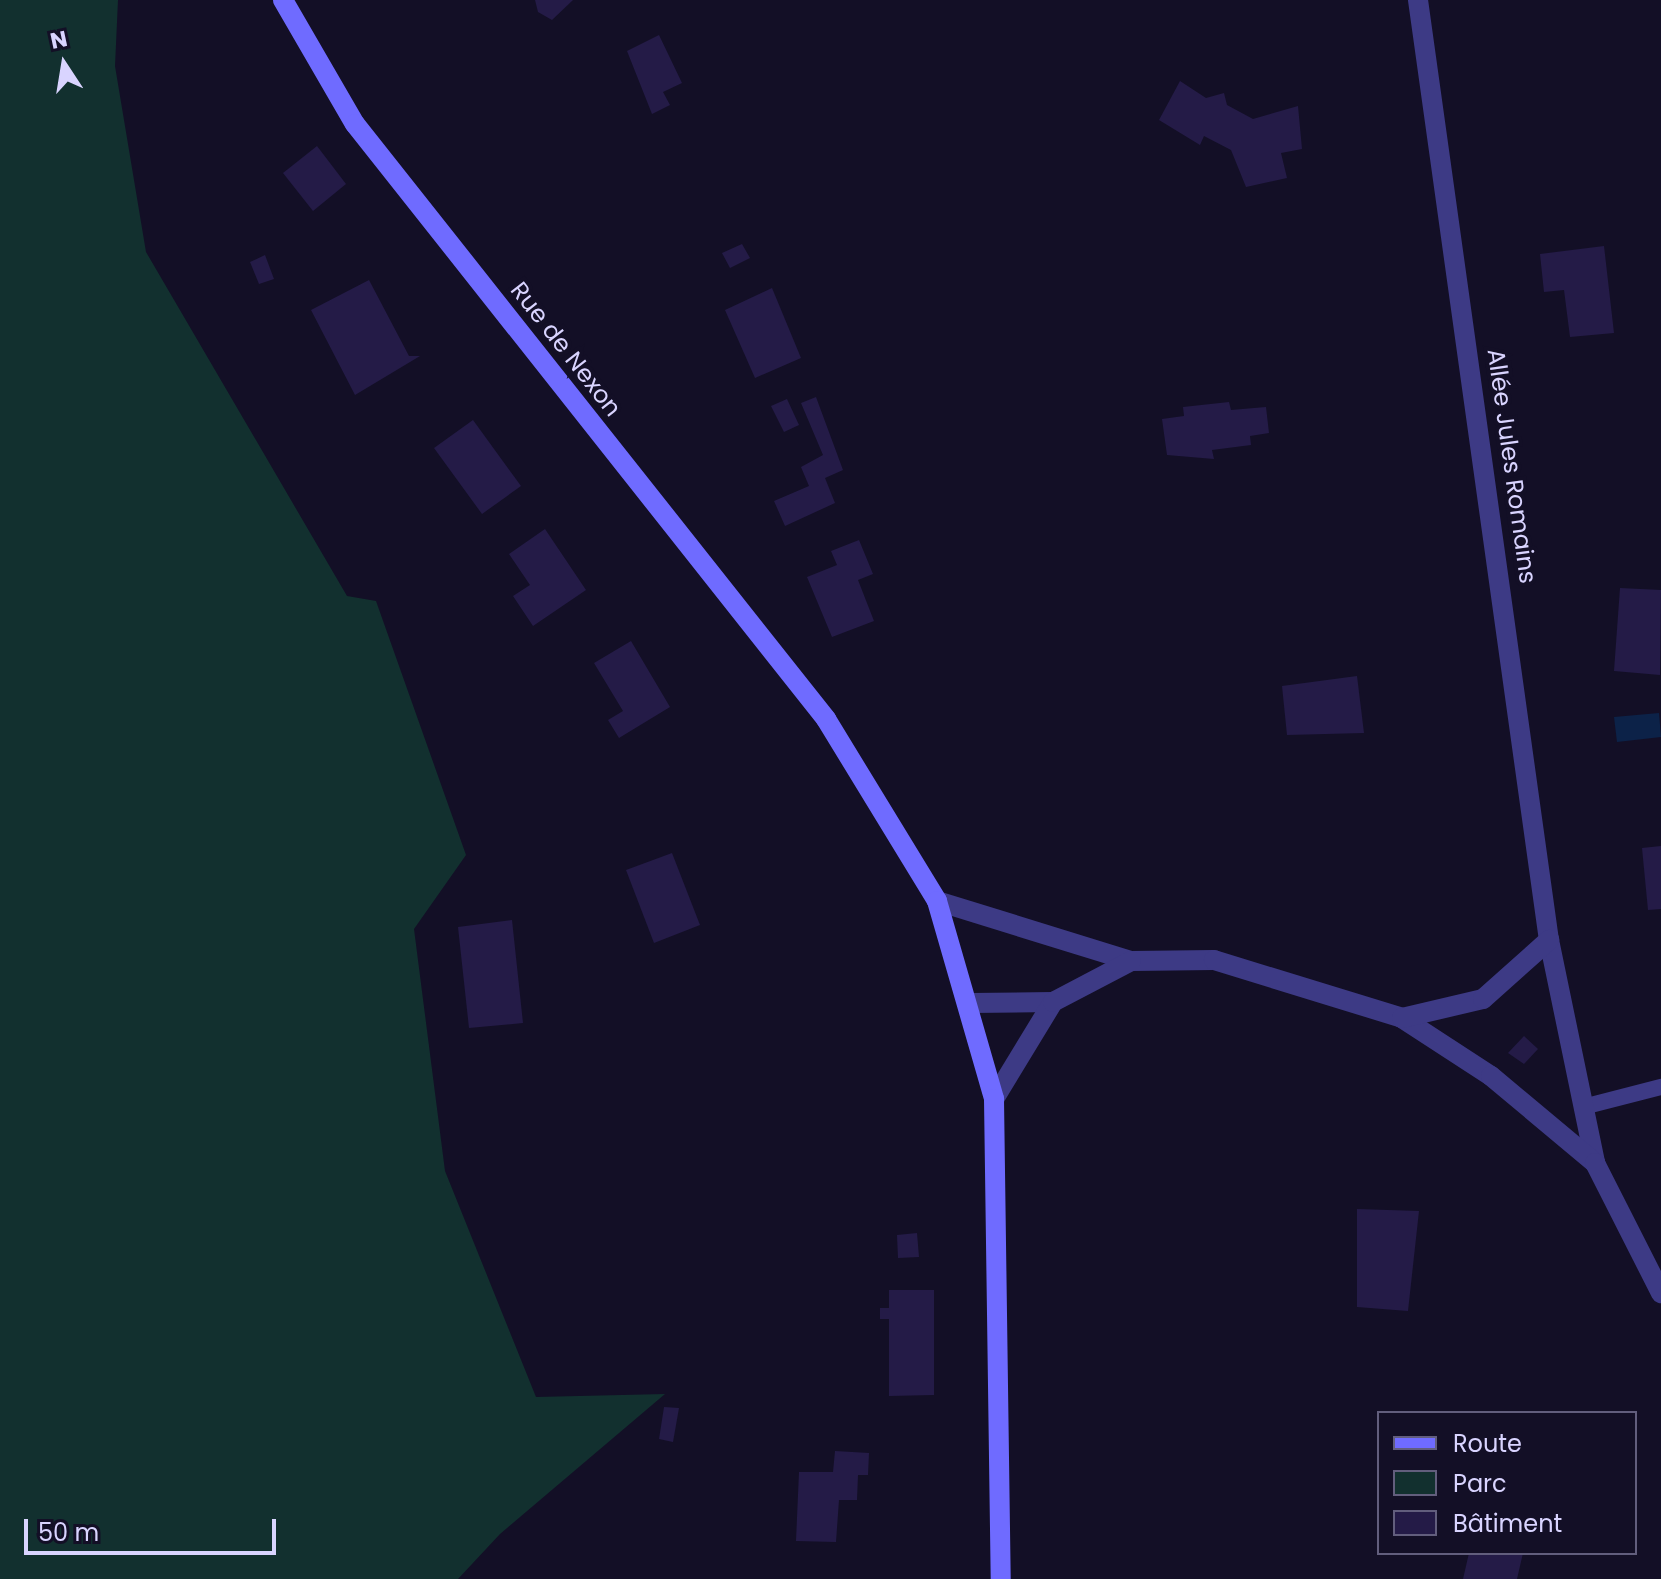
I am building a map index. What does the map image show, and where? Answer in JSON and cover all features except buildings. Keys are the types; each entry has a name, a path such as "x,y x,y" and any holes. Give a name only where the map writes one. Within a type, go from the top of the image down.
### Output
{"main road":[{"name":"Rue de Nexon","path":"283,0 355,124 826,719 937,901 971,1003 994,1099 1001,1579"}],"street":[{"name":"Allée Jules Romains","path":"1418,0 1549,940 1595,1163"},
{"path":"937,901 1131,961 1214,960 1402,1018 1491,1076 1595,1163 1661,1293"},
{"path":"1402,1018 1483,999 1549,940"},
{"path":"971,1003 1053,1002 1131,961"},
{"path":"994,1099 1053,1002"}],"lane":[{"path":"1583,1107 1661,1087"}],"green space":[{"path":"0,0 118,0 115,66 146,252 347,596 376,601 466,855 414,929 445,1171 536,1397 665,1394 500,1534 458,1579 0,1579"}],"water":[{"path":"1659,713 1661,737 1617,742 1614,717"}]}
